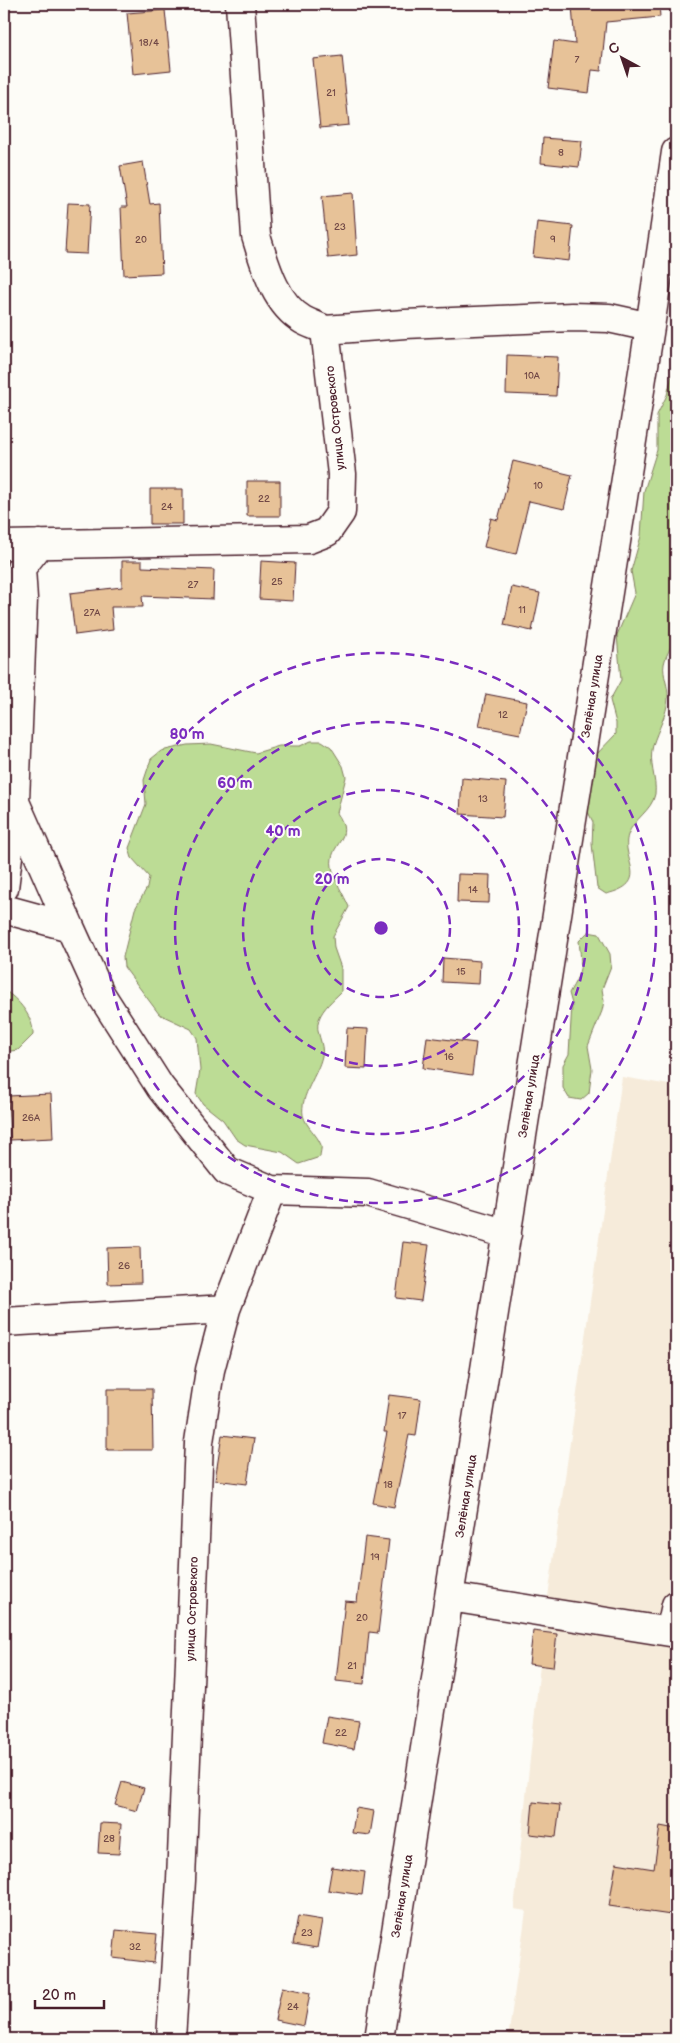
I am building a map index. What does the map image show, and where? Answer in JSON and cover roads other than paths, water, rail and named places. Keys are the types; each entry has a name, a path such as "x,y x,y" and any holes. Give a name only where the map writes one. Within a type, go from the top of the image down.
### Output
{"street":[{"path":"240,4 256,236 266,268 284,304 302,319 325,330 406,324 572,317 609,318 650,327"},
{"name":"Зелёная улица","path":"379,2039 650,327 676,152"},
{"name":"улица Островского","path":"4,545 308,539 327,532 341,512 342,474 325,330"},
{"path":"4,888 15,801 13,593 21,568 40,544"},
{"path":"15,801 100,993 160,1086 227,1171 272,1190 368,1193 507,1234"},
{"path":"4,910 70,927"},
{"name":"улица Островского","path":"170,2039 181,1880 199,1442 210,1370 226,1309 272,1190"},
{"path":"4,1322 226,1309"},
{"path":"450,1597 670,1632 676,1605"}]}
